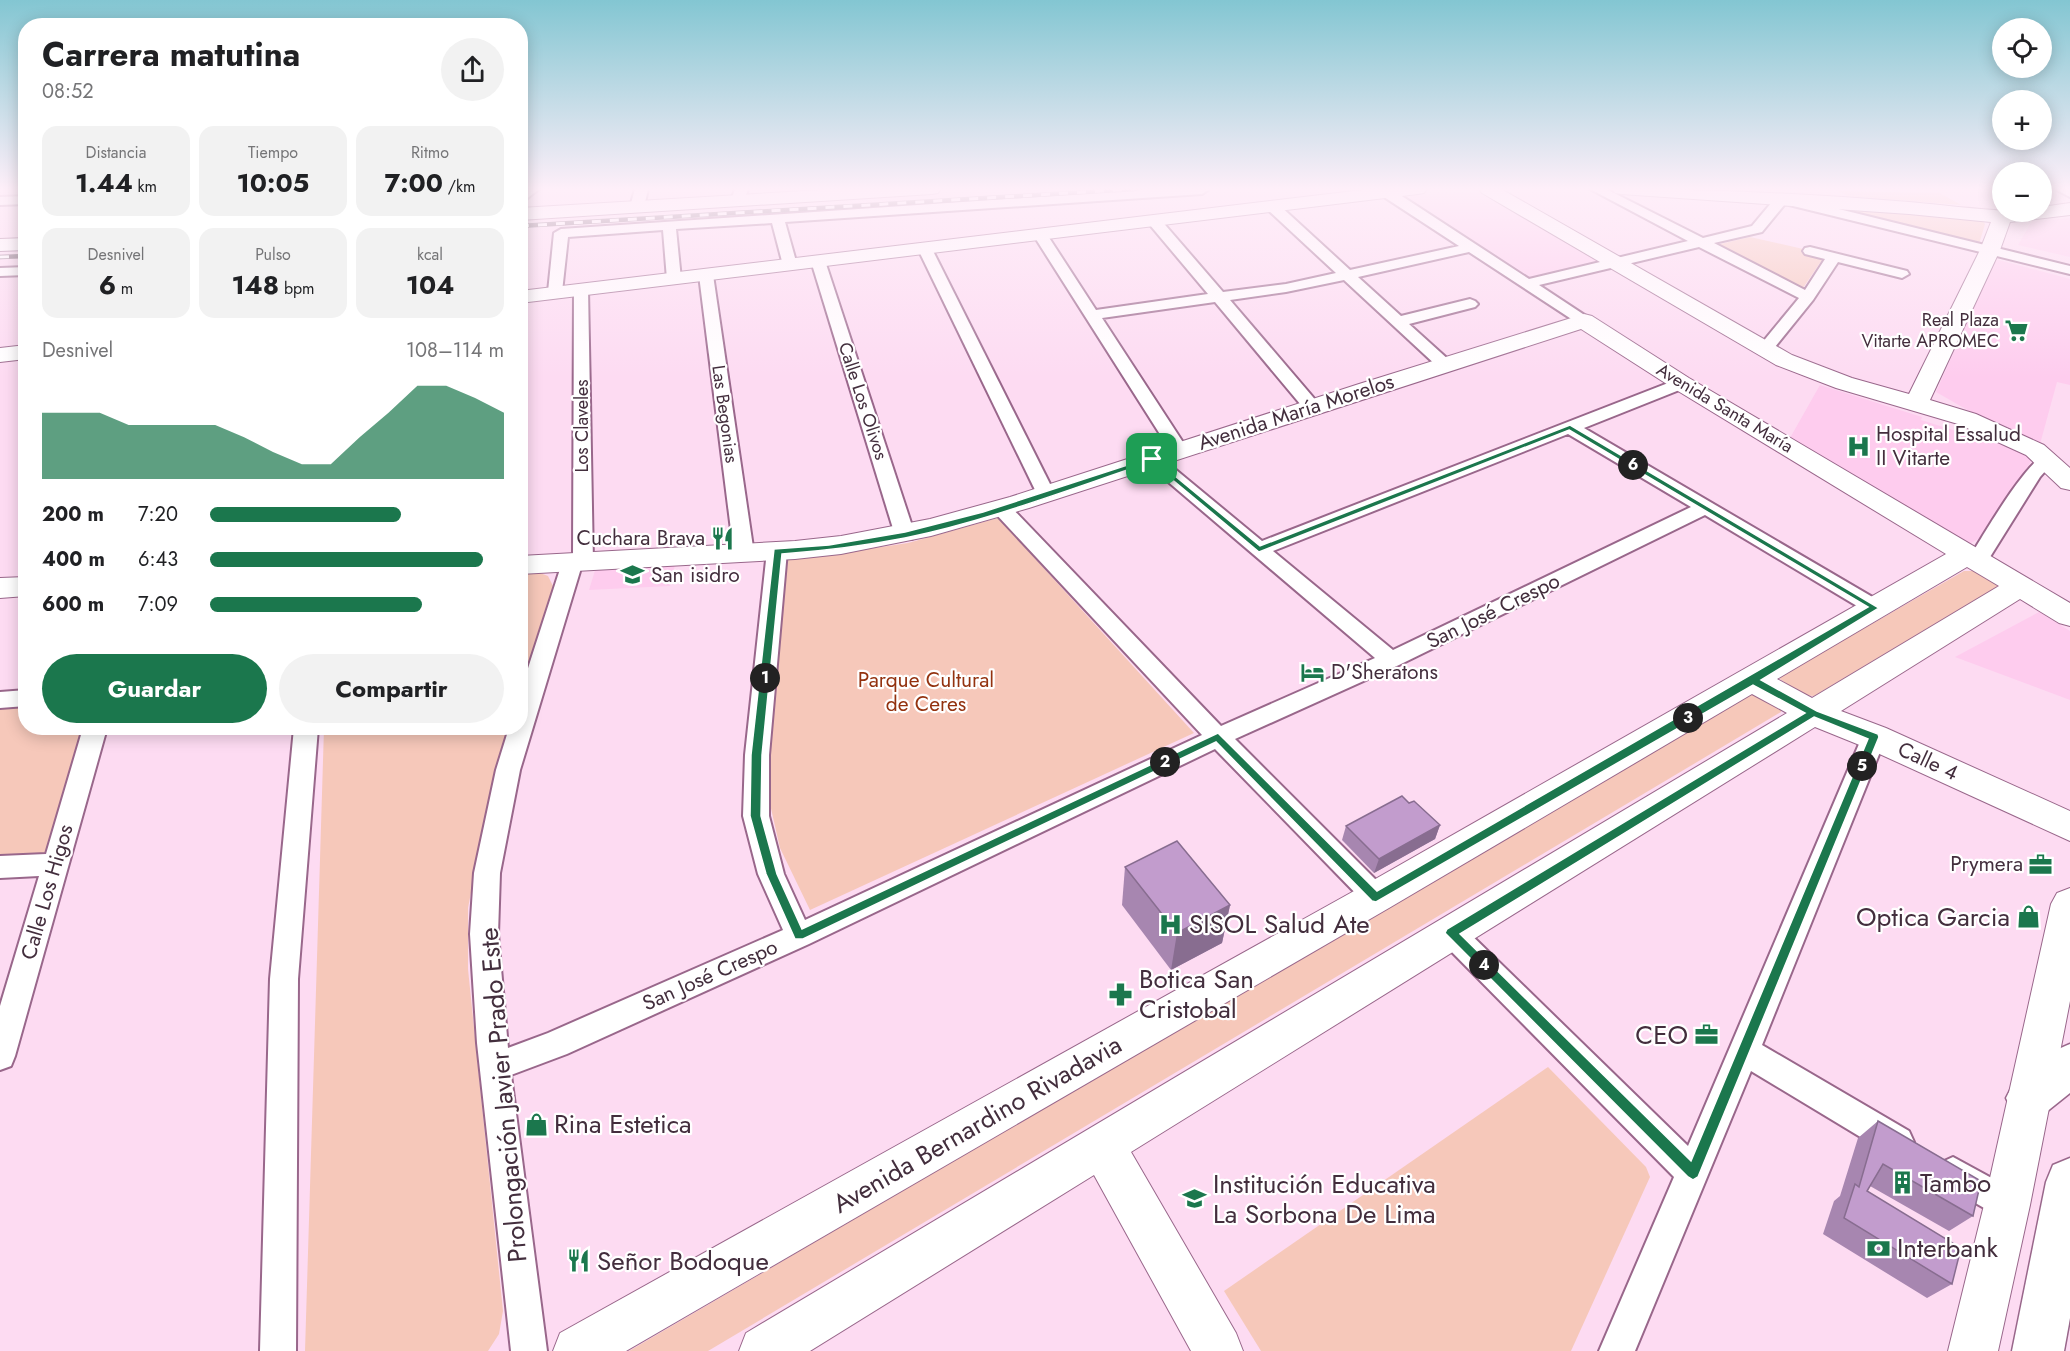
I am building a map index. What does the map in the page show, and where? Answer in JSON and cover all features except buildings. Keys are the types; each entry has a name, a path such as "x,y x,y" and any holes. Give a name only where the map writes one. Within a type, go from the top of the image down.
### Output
{"main road":[{"path":"2029,1098 2070,1065"},
{"path":"2038,1351 2070,1182"}],"street":[{"path":"555,292 559,252"},
{"path":"672,252 674,279"},
{"path":"786,252 790,265"},
{"path":"528,296 790,265 819,265 905,252"},
{"path":"927,252 1046,494"},
{"path":"1051,252 1179,450"},
{"path":"1181,252 1307,400"},
{"path":"1321,252 1444,364"},
{"path":"1092,315 1286,288 1347,277 1452,252"},
{"name":"Avenida Santa María","path":"1475,252 1681,382 2070,616"},
{"path":"1600,252 1765,349 1807,370 1967,419 2035,450 2070,482"},
{"path":"1526,284 1655,252"},
{"path":"1718,252 1808,297"},
{"path":"1814,252 1902,274"},
{"path":"1916,404 1989,252"},
{"path":"2008,252 2070,270"},
{"path":"2016,252 2070,263"},
{"path":"1765,349 1808,297 1834,257"},
{"name":"Calle Los Olivos","path":"819,265 905,535"},
{"path":"0,272 18,271"},
{"name":"Las Begonias","path":"706,275 744,554"},
{"name":"Los Claveles","path":"578,563 581,289"},
{"path":"1397,322 1470,304"},
{"name":"Avenida María Morelos","path":"528,565 829,548 905,535 1002,509 1179,450 1307,400 1444,364 1584,321"},
{"path":"1259,549 1681,382"},
{"path":"1570,427 1875,608"},
{"path":"1152,459 1391,660"},
{"path":"1973,557 2033,474 2047,459"},
{"name":"San José Crespo","path":"495,1067 556,1044 799,936 1218,737 1391,660 1704,508"},
{"path":"1002,509 1218,737 1376,897"},
{"path":"777,551 757,755 756,816 771,874 799,936"},
{"name":"Avenida Bernardino Rivadavia","path":"578,1351 1376,897 1875,608 1973,557"},
{"name":"Prolongación Javier Prado Este","path":"528,711 578,563"},
{"path":"764,1351 1103,1147 2021,586"},
{"path":"0,588 18,587"},
{"name":"Calle 4","path":"1753,680 1813,713 1874,737 2070,827"},
{"path":"0,700 18,699"},
{"name":"Calle Los Higos","path":"0,1056 93,735"},
{"path":"278,1351 284,979 305,735"},
{"name":"Prolongación Javier Prado Este","path":"520,735 508,770 487,873 484,934 495,1067 529,1351"},
{"path":"1617,1351 1874,737"},
{"path":"0,867 56,864"},
{"path":"1973,1351 2007,1205 2070,904"},
{"path":"1451,933 1693,1173"},
{"path":"1744,1051 2007,1205"},
{"path":"1103,1147 1218,1351"}],"shaded area":[{"path":"1490,252 1586,252 1598,259 1597,262 1530,278"},
{"path":"2049,252 2070,252 2070,257"},
{"name":"Real Plaza Vitarte APROMEC","path":"1995,259 2070,279 2070,385 2057,382 2040,444 1992,424 1936,392"},
{"path":"1820,385 2023,452 2032,460 1982,537 1969,544 1790,438"},
{"name":"San isidro","path":"676,561 670,586 589,590 597,564"},
{"path":"2039,612 2070,631 2070,700 1955,657"}],"green space":[{"path":"1729,252 1814,252 1824,257 1801,291"},
{"name":"Parque Cultural de Ceres","path":"998,518 1194,733 810,910 780,848 770,804 769,757 786,557 828,555 908,543"},
{"path":"528,571 548,576 553,586 528,672"},
{"path":"1964,571 1975,571 1997,587 1814,696 1803,695 1780,679 1781,676"},
{"path":"1756,693 1781,707 1781,712 708,1351 629,1351 1750,694"},
{"path":"18,708 18,735 83,735 48,852 38,858 0,861 0,709"},
{"path":"324,735 509,735 480,846 468,908 468,969 503,1311 499,1334 488,1351 305,1351"},
{"path":"1548,1067 1646,1167 1650,1177 1571,1351 1261,1351 1224,1291"}],"railway":[{"path":"0,257 18,256"}],"place":[{"name":"Real Plaza Vitarte APROMEC","path":"2017,330"},
{"name":"Hospital Essalud II Vitarte","path":"1858,446"},
{"name":"Cuchara Brava","path":"723,538"},
{"name":"San isidro","path":"633,575"},
{"name":"D'Sheratons","path":"1313,672"},
{"name":"Prymera","path":"2041,864"},
{"name":"Optica Garcia","path":"2028,917"},
{"name":"SISOL Salud Ate","path":"1171,924"},
{"name":"Botica San Cristobal","path":"1121,994"},
{"name":"CEO","path":"1706,1035"},
{"name":"Rina Estetica","path":"536,1124"},
{"name":"Tambo","path":"1902,1183"},
{"name":"Institución Educativa La Sorbona De Lima","path":"1195,1199"},
{"name":"Interbank","path":"1879,1248"},
{"name":"Señor Bodoque","path":"579,1261"}],"route":[{"path":"1152,459 986,514 905,535 829,548 777,551 757,755 756,816 771,874 799,936 1218,737 1376,897 1753,680 1813,713 1451,933 1693,1173 1874,737 1813,713 1753,680 1875,608 1570,427 1259,549 1152,459"}]}
